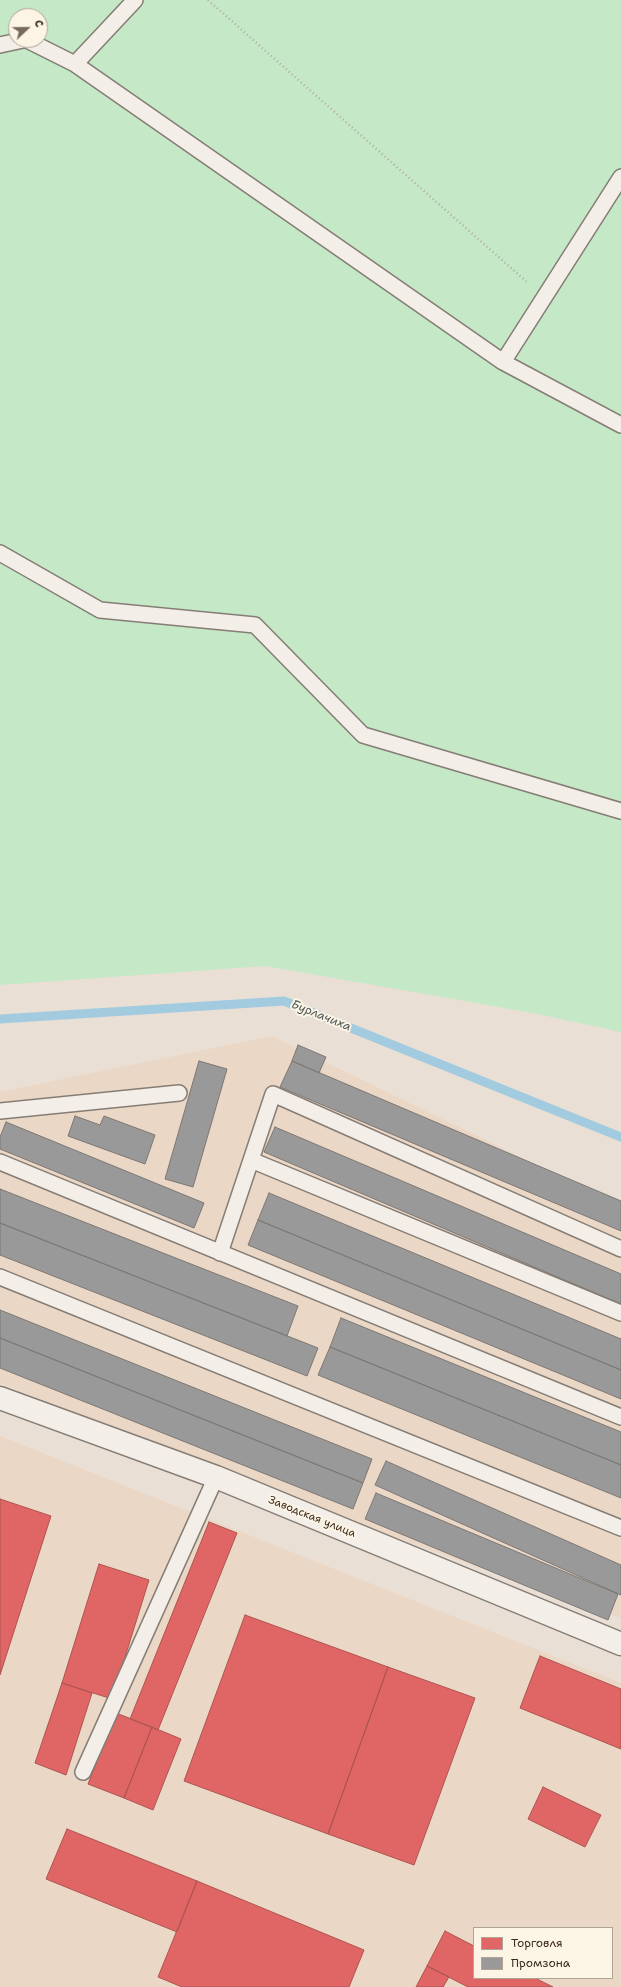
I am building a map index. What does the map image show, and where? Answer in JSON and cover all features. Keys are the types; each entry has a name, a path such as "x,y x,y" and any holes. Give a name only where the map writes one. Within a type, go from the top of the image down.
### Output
{"street":[{"name":"Заводская улица","path":"0,1398 216,1477 621,1644"}],"lane":[{"path":"75,64 135,0"},
{"path":"43,48 75,64 503,362 621,425"},
{"path":"503,362 543,297 621,177"},
{"path":"0,553 100,610 255,625 363,735 621,811"},
{"path":"0,1111 179,1093"},
{"path":"220,1253 273,1094 621,1248"},
{"path":"251,1160 621,1314"},
{"path":"0,1162 621,1417"},
{"path":"0,1277 621,1528"},
{"path":"83,1772 216,1477"}],"path":[{"path":"208,0 543,297"}],"shaded area":[{"path":"272,1036 621,1206 621,1618 352,1522 0,1383 0,1092"},
{"path":"0,1436 621,1683 621,1987 0,1987"}],"green space":[{"path":"0,0 621,0 621,1032 533,1013 265,966 0,985"}],"building: Торговля":[{"path":"0,1499 51,1516 0,1675"},
{"path":"209,1522 237,1533 158,1730 130,1719"},
{"path":"99,1564 149,1580 112,1699 62,1683"},
{"path":"245,1615 388,1667 328,1834 184,1781"},
{"path":"540,1656 621,1689 621,1749 520,1708"},
{"path":"388,1667 475,1698 414,1865 328,1834"},
{"path":"62,1683 92,1693 66,1775 35,1763"},
{"path":"116,1713 152,1727 124,1798 88,1784"},
{"path":"152,1727 181,1739 153,1810 124,1798"},
{"path":"543,1787 601,1815 585,1847 528,1819"},
{"path":"67,1829 197,1881 177,1932 46,1879"},
{"path":"197,1881 364,1950 349,1987 182,1987 158,1977"},
{"path":"445,1931 473,1945 473,1979 537,1979 553,1987 468,1987 427,1966"},
{"path":"427,1966 449,1977 443,1987 416,1987"}],"building: Промзона":[{"path":"298,1045 326,1057 319,1073 292,1061"},
{"path":"199,1061 227,1069 193,1187 165,1179"},
{"path":"292,1061 621,1201 621,1231 280,1087"},
{"path":"75,1116 100,1125 104,1116 155,1135 145,1164 68,1136"},
{"path":"6,1122 204,1203 194,1228 0,1149 0,1137"},
{"path":"275,1127 621,1274 621,1304 264,1152"},
{"path":"0,1189 298,1306 287,1336 0,1223"},
{"path":"269,1193 621,1339 621,1370 258,1220"},
{"path":"258,1220 621,1370 621,1399 248,1245"},
{"path":"0,1223 318,1348 307,1376 0,1255"},
{"path":"0,1310 372,1459 363,1483 0,1338"},
{"path":"341,1318 621,1432 621,1465 330,1347"},
{"path":"0,1338 363,1483 353,1509 0,1368"},
{"path":"330,1347 621,1465 621,1498 318,1375"},
{"path":"386,1461 621,1565 621,1595 375,1485"},
{"path":"376,1493 618,1594 608,1620 365,1519"}],"waterway":[{"name":"Бурлачиха","path":"0,1019 284,1001 621,1137"}]}
